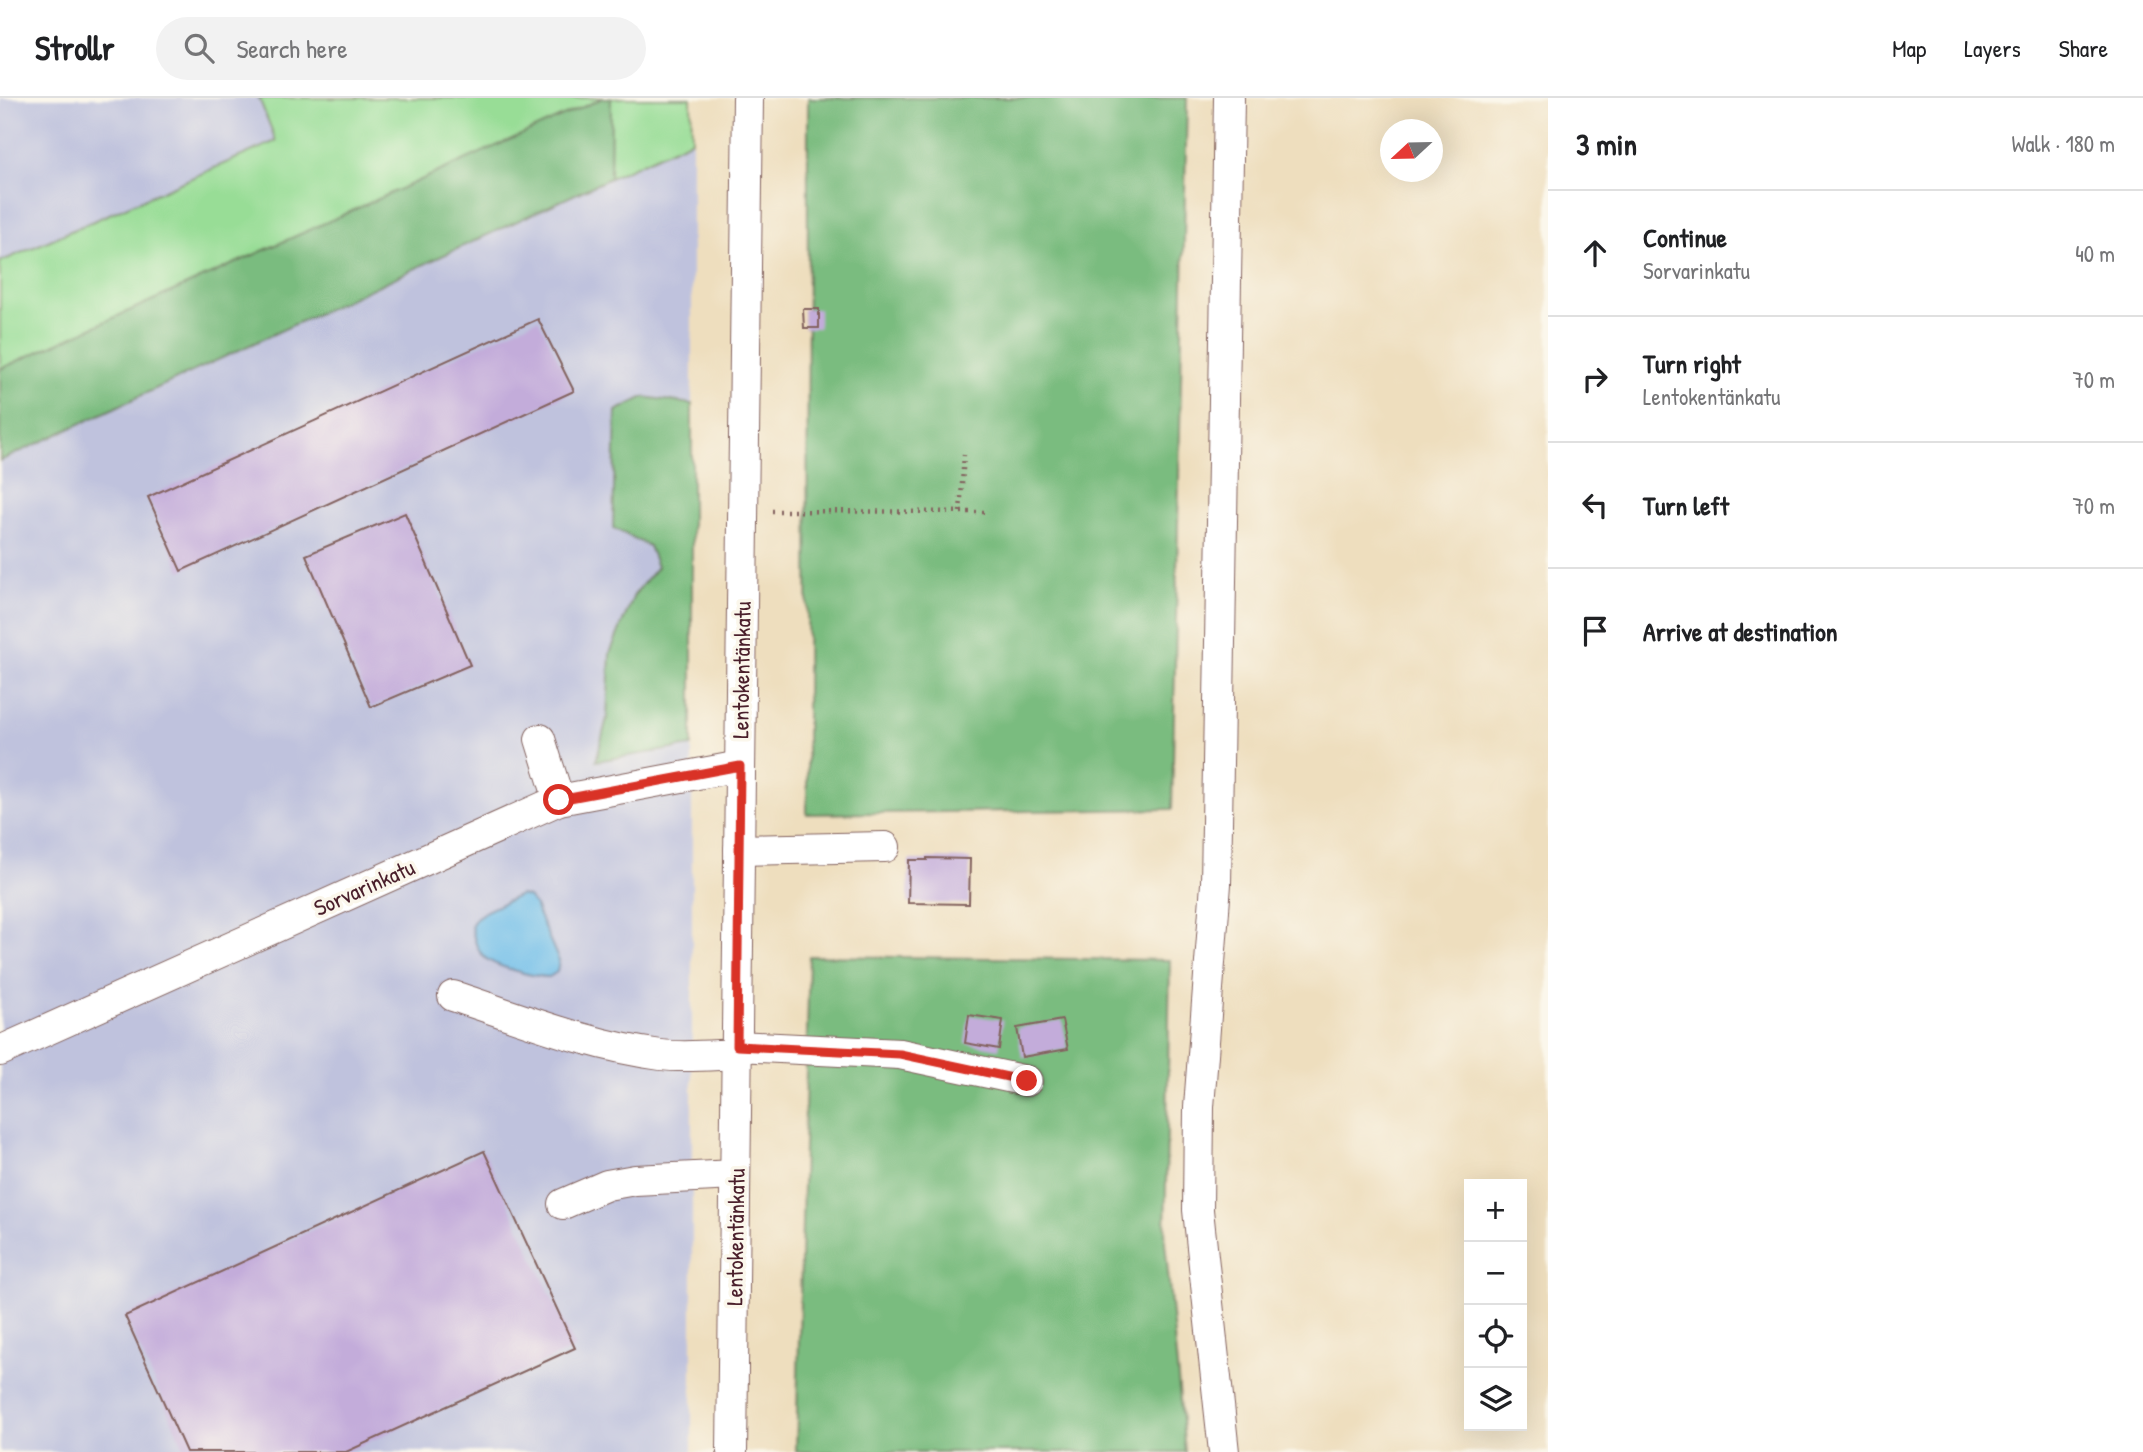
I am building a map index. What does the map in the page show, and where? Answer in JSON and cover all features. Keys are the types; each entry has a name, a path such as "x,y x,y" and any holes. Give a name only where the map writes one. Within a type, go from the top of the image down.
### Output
{"street":[{"name":"Lentokentänkatu","path":"732,1452 748,98"},
{"path":"1224,1452 1198,1210 1199,1107 1216,884 1229,98"},
{"path":"541,739 559,800"},
{"name":"Sorvarinkatu","path":"0,1051 559,800 740,766"},
{"path":"739,850 885,847"},
{"path":"453,996 595,1042 664,1055 737,1050 900,1054 1027,1081"},
{"path":"563,1204 607,1185 635,1180 735,1175"}],"path":[{"path":"960,512 964,455"},
{"path":"743,511 985,512"}],"shaded area":[{"path":"0,98 259,98 277,141 0,262"},
{"path":"692,140 692,1452 0,1452 0,461"}],"green space":[{"path":"259,98 603,98 0,369 0,262 276,141"},
{"path":"603,98 611,98 610,178 0,461 0,369"},
{"path":"611,98 691,98 692,140 610,178"},
{"path":"808,98 1187,98 1172,809 807,814"},
{"path":"644,397 692,404 692,746 596,761 607,718 610,653 634,595 657,567 649,546 613,528 616,411"},
{"path":"809,956 1170,960 1165,1241 1185,1452 796,1452"}],"water":[{"path":"520,895 528,897 534,904 559,961 557,972 549,977 505,968 489,961 476,943 471,926 476,918"}],"building":[{"path":"803,309 819,309 819,328 804,328"},
{"path":"538,319 574,391 181,571 148,497"},
{"path":"405,513 470,665 371,707 306,555"},
{"path":"970,859 969,904 908,903 909,860"},
{"path":"969,1015 1003,1020 999,1049 965,1043"},
{"path":"1062,1020 1068,1049 1022,1057 1017,1028"},
{"path":"484,1151 575,1348 346,1452 186,1452 125,1316"}],"route":[{"path":"559,800 740,766 737,1046 900,1054 1027,1081"}]}
